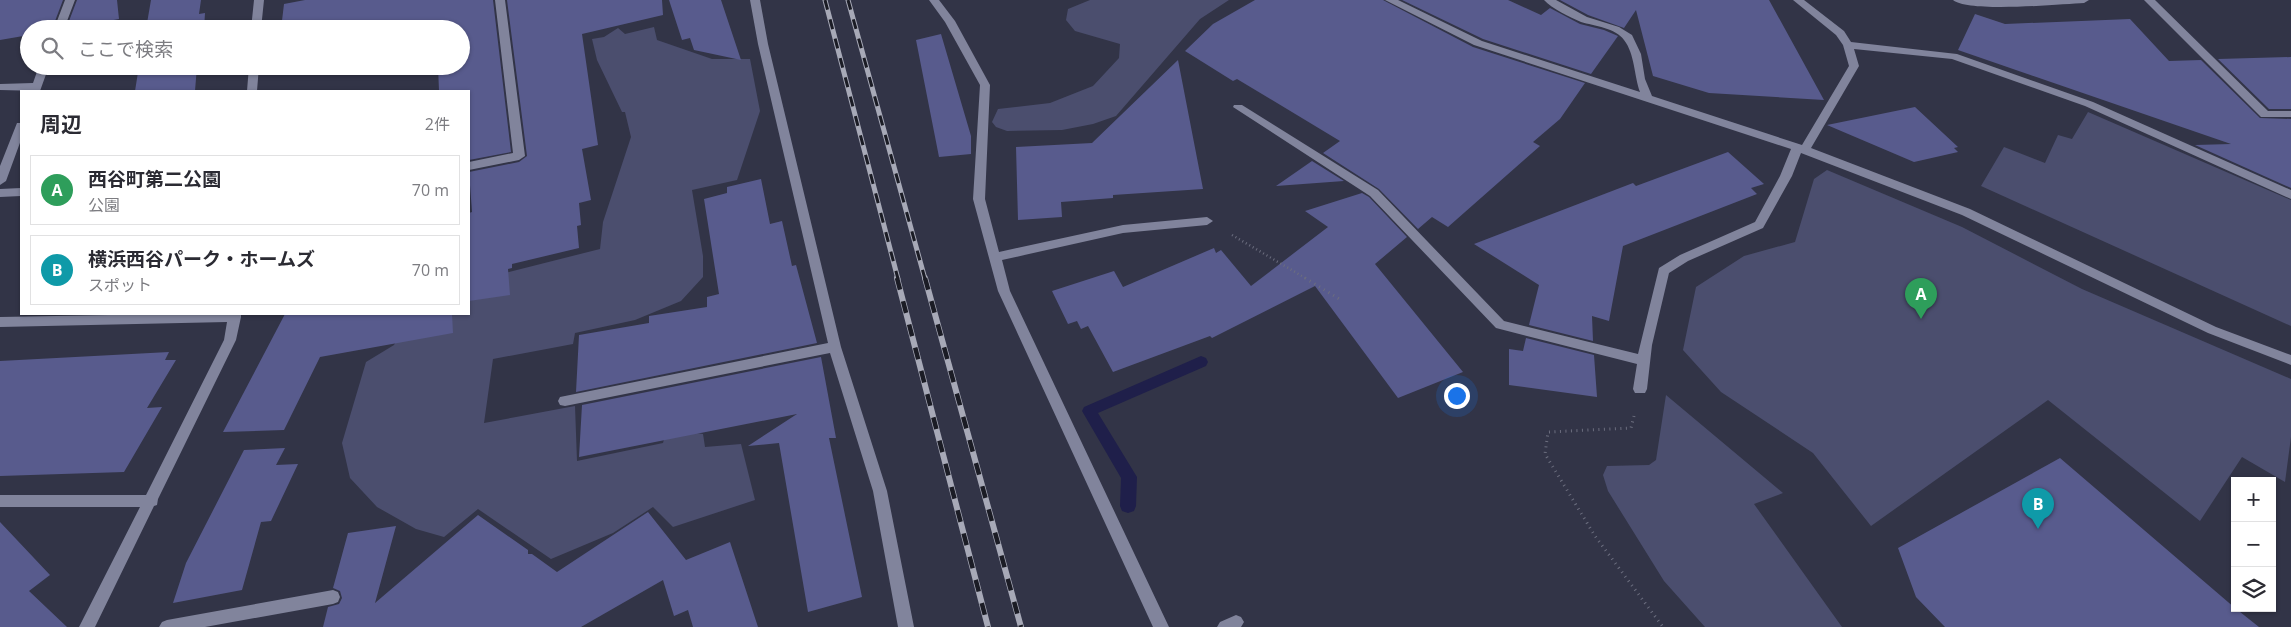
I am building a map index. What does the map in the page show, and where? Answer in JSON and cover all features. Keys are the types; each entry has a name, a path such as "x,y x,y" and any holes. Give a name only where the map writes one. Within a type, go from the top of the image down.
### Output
{"street":[{"path":"62,20 70,0"},
{"path":"257,20 259,0"},
{"path":"470,166 519,156 500,0"},
{"path":"755,0 763,44 835,347 880,491 906,627"},
{"path":"934,0 950,21 985,85 979,199 1004,291 1161,627"},
{"path":"1390,0 1478,43 1801,149 1966,212 2212,330 2291,360"},
{"path":"1548,0 1583,19 1615,29 1628,37 1636,54 1640,79 1648,99"},
{"path":"1640,389 1644,360 1663,271 1684,258 1759,225 1801,149 1854,66 1848,46 1840,33 1798,0"},
{"path":"1958,0 1975,3 2084,0"},
{"path":"2148,0 2265,115 2291,114"},
{"path":"1848,46 1953,56 2089,104 2291,195"},
{"path":"0,87 36,89 41,75"},
{"path":"252,90 253,75"},
{"path":"1238,106 1374,193 1500,325 1644,360"},
{"path":"0,181 20,129"},
{"path":"0,192 20,192"},
{"path":"995,257 1123,229 1207,222"},
{"path":"0,322 235,315 230,340 88,627"},
{"path":"565,401 835,347"},
{"path":"0,501 152,501"},
{"path":"167,627 333,597"}],"path":[{"path":"1228,229 1232,234 1342,300"},
{"path":"1640,389 1631,428 1548,432 1545,454 1595,536 1663,627"}],"shaded area":[{"path":"1090,0 1229,0 1200,19 1116,116 1093,124 1062,130 1007,131 996,127 992,122 998,109 1050,103 1093,86 1119,58 1120,44 1075,31 1066,20 1068,9"},
{"path":"654,27 657,40 712,59 750,59 760,111 737,180 692,190 703,256 703,277 681,301 635,320 575,333 573,344 493,359 484,423 575,406 577,461 663,443 667,429 703,434 705,447 741,444 755,500 673,527 653,507 613,533 551,559 478,509 444,537 416,529 377,507 350,478 342,443 366,362 394,345 406,323 438,315 470,315 470,282 600,249 603,222 631,137 625,112 622,112 597,60 592,39 604,37 618,28 625,34"},
{"path":"2088,112 2291,200 2291,326 1981,186 2004,147 2045,163 2058,135 2072,139"},
{"path":"1827,170 1962,227 2082,289 2291,379 2291,437 2285,482 2242,457 2200,521 2048,400 1871,526 1813,453 1721,392 1683,350 1696,287 1744,256 1795,242 1814,179"},
{"path":"1666,395 1783,493 1754,504 1842,627 1705,627 1664,581 1608,491 1603,475 1607,466 1649,465 1656,460"}],"building":[{"path":"0,0 63,0 55,20 20,20 20,37 0,40"},
{"path":"77,0 117,0 119,19 69,20"},
{"path":"151,0 201,0 199,14 205,13 205,20 148,20"},
{"path":"305,0 493,0 511,152 470,160 470,90 439,90 438,75 470,75 470,20 282,20 284,4"},
{"path":"507,0 662,0 663,15 582,34 598,145 582,149 591,200 579,203 581,225 577,226 579,248 512,264 512,268 508,269 510,295 470,301 470,213 472,212 470,172 519,162 527,156"},
{"path":"669,0 721,0 741,60 694,50 690,38 682,40"},
{"path":"1255,0 1383,0 1473,47 1585,83 1560,119 1533,142 1540,146 1448,227 1432,217 1418,229 1379,189 1323,153 1340,141 1237,79 1233,81 1185,51 1213,24"},
{"path":"1402,0 1508,0 1541,15 1550,8 1580,24 1604,30 1618,36 1591,74 1483,39"},
{"path":"1560,0 1769,0 1824,100 1709,93 1653,76 1636,10 1624,28 1588,15"},
{"path":"1975,14 2005,24 2130,19 2169,61 2201,60 2260,118 2291,119 2291,188 2195,145 2231,144 1958,50"},
{"path":"941,34 971,136 971,154 939,157 916,40"},
{"path":"2291,57 2291,109 2269,109 2218,59"},
{"path":"1178,60 1203,189 1113,195 1113,198 1061,202 1062,217 1018,220 1016,147 1092,143"},
{"path":"138,75 196,75 195,90 135,90"},
{"path":"1915,107 1958,147 1954,148 1958,152 1914,162 1827,125"},
{"path":"1728,152 1764,184 1751,188 1757,194 1623,246 1609,321 1592,316 1593,341 1529,325 1539,285 1474,244 1633,183 1636,186"},
{"path":"1312,161 1344,181 1276,186"},
{"path":"761,179 770,224 782,221 792,266 796,265 817,343 576,392 579,335 649,323 649,316 707,307 707,297 719,294 704,199 727,193 727,187"},
{"path":"1362,193 1369,197 1407,237 1375,264 1463,372 1398,398 1315,286 1212,338 1210,336 1113,372 1088,326 1081,329 1077,321 1068,324 1052,291 1114,271 1123,287 1214,248 1216,253 1221,250 1251,286 1328,227 1305,211"},
{"path":"284,315 452,315 453,333 320,357 284,430 223,432"},
{"path":"1526,338 1594,355 1597,397 1509,385 1509,349 1523,351"},
{"path":"169,352 165,360 176,360 147,408 162,407 124,472 0,476 0,361"},
{"path":"821,357 836,438 829,438 862,597 808,612 779,443 748,446 797,414 579,457 582,405"},
{"path":"285,448 276,465 298,464 271,521 261,522 242,590 173,603 186,563 244,450"},
{"path":"2060,458 2231,605 2231,612 2240,612 2259,627 1945,627 1916,597 1898,548"},
{"path":"648,512 686,560 730,542 758,627 693,627 688,610 674,616 663,580 581,627 323,627 328,607 339,604 342,598 340,591 333,588 348,533 396,526 375,603 478,515 528,550 528,554 532,554 557,572"},
{"path":"0,522 50,575 29,591 67,627 0,627"}],"waterway":[{"path":"1128,506 1129,477 1089,411 1201,362"}],"railway":[{"path":"825,0 898,279"},
{"path":"848,0 925,279"},
{"path":"897,278 988,627"},
{"path":"925,278 1021,627"}],"place":[{"name":"西谷町第二公園","path":"1921,319"},
{"name":"横浜西谷パーク・ホームズ","path":"2038,529"}]}
